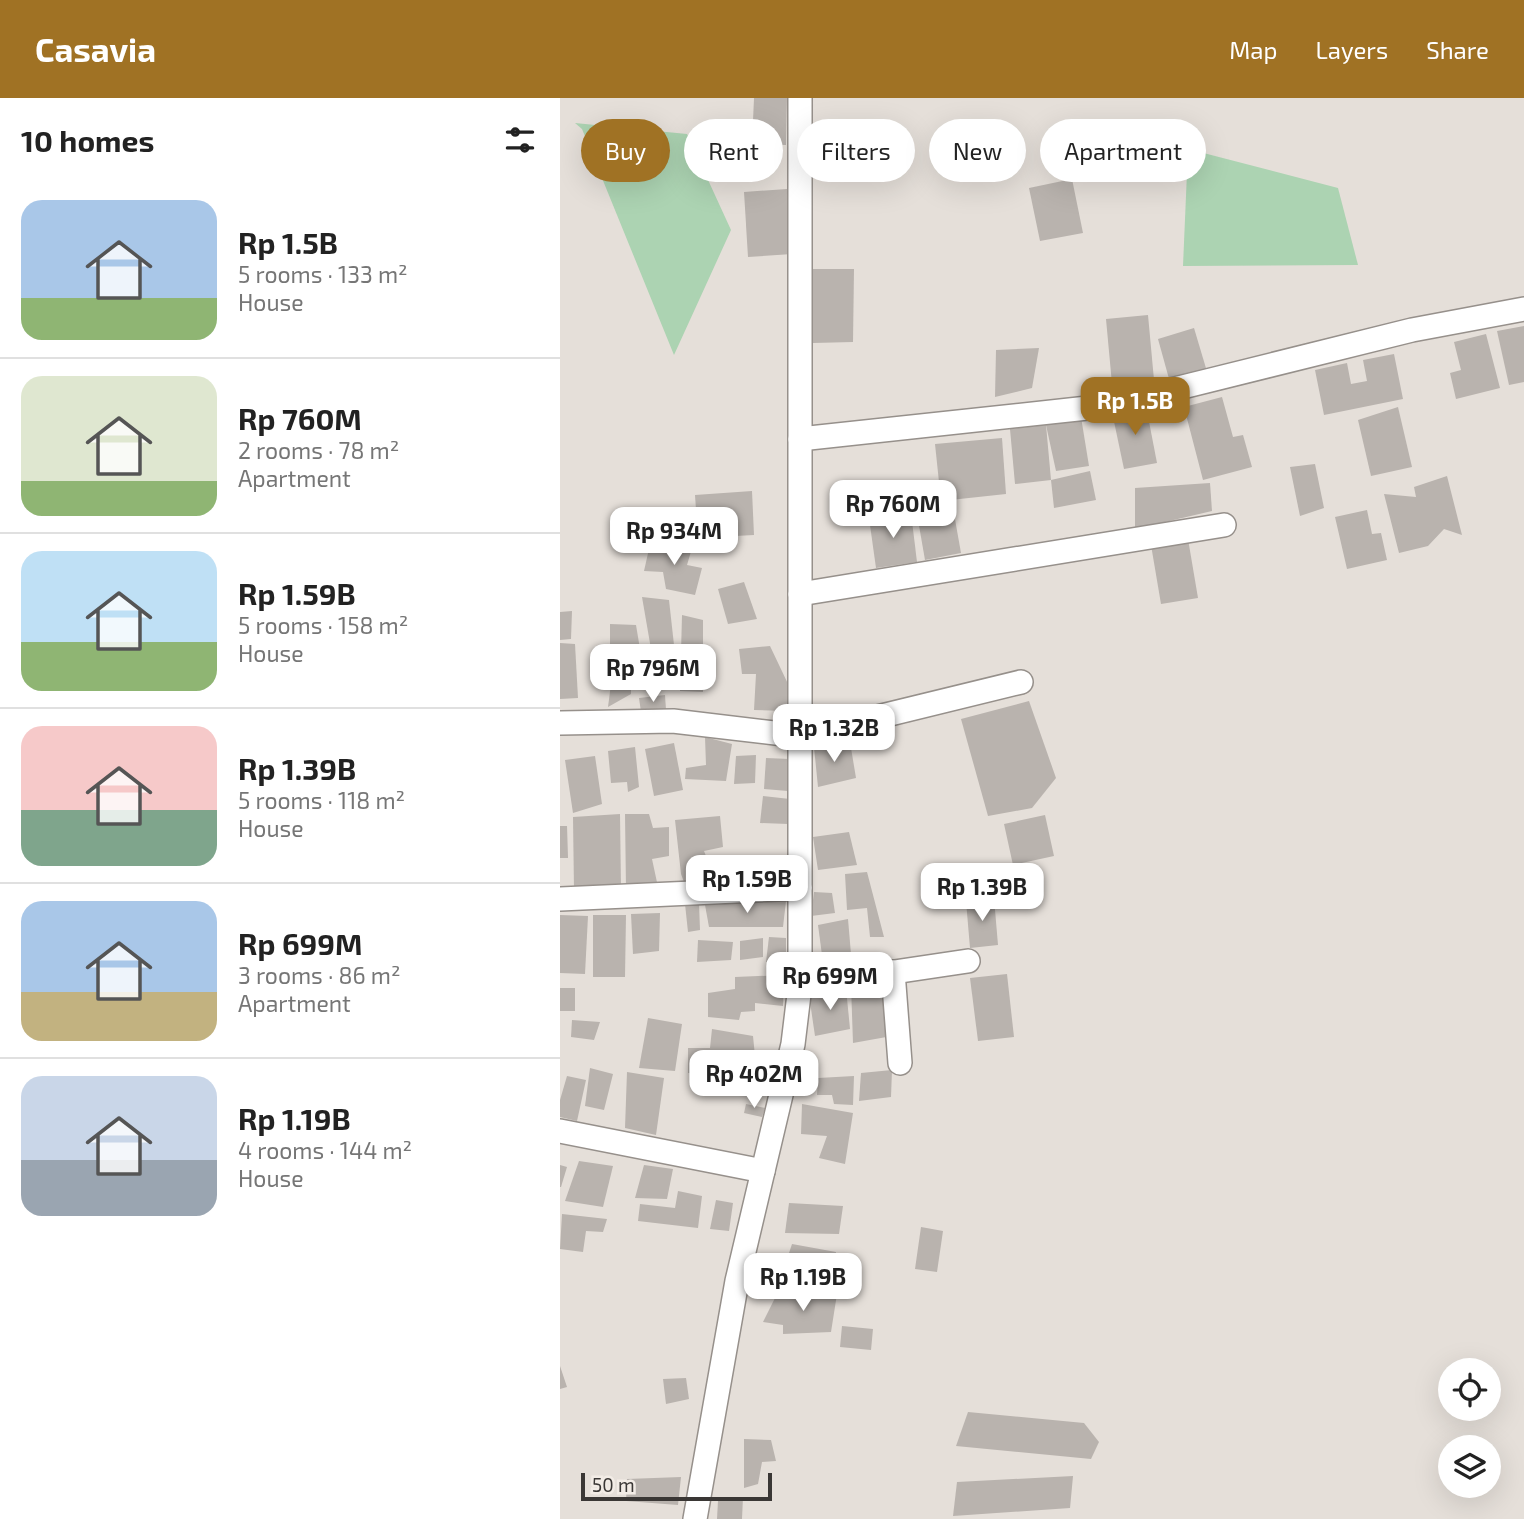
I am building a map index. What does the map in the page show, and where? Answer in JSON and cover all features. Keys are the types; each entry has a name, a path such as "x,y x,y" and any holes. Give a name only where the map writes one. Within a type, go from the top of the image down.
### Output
{"street":[{"path":"695,1519 737,1281 793,1044 800,986 800,98"},
{"path":"800,439 1106,406 1412,330 1524,310"},
{"path":"800,594 1224,525"},
{"path":"560,723 673,721 800,736 1021,682"},
{"path":"560,899 800,888"},
{"path":"800,986 968,961"},
{"path":"893,972 900,1063"},
{"path":"560,1130 763,1171"}],"green space":[{"path":"670,132 684,134 684,182 709,182 731,230 674,355 604,182 670,182"},
{"path":"1206,154 1338,188 1358,265 1183,266 1187,182 1206,182"}],"building":[{"path":"754,98 787,98 786,145 783,145 783,119 753,119"},
{"path":"1073,182 1083,233 1040,241 1029,188"},
{"path":"787,189 792,254 748,257 744,192"},
{"path":"813,269 854,269 853,342 813,343"},
{"path":"1148,315 1154,380 1112,384 1106,319"},
{"path":"1524,326 1524,382 1509,385 1497,331"},
{"path":"1194,328 1208,375 1171,386 1158,339"},
{"path":"1486,334 1500,388 1456,399 1450,373 1461,370 1454,342"},
{"path":"1039,348 1032,388 995,397 996,350"},
{"path":"1394,354 1403,399 1324,415 1315,370 1347,363 1351,384 1367,381 1363,360"},
{"path":"1222,397 1233,437 1243,435 1252,467 1203,480 1184,407"},
{"path":"1146,406 1157,463 1124,469 1112,412"},
{"path":"1398,407 1412,467 1371,476 1358,420"},
{"path":"1081,417 1089,466 1056,471 1046,425"},
{"path":"1046,425 1051,480 1015,484 1010,429"},
{"path":"1002,438 1006,494 941,501 935,444"},
{"path":"1315,464 1324,508 1300,516 1290,467"},
{"path":"1090,471 1096,500 1054,508 1051,480"},
{"path":"1447,476 1462,535 1444,529 1428,546 1399,553 1384,494 1416,497 1414,487"},
{"path":"1210,483 1212,511 1135,529 1135,488"},
{"path":"752,491 754,535 698,538 695,495"},
{"path":"953,508 961,553 925,560 917,514"},
{"path":"1367,510 1372,534 1381,533 1387,560 1347,569 1335,517"},
{"path":"911,513 917,562 876,568 869,518"},
{"path":"1188,539 1198,598 1161,604 1151,545"},
{"path":"651,540 692,548 687,565 702,568 695,595 666,589 663,572 644,571"},
{"path":"744,582 757,619 728,624 718,589"},
{"path":"642,597 669,600 674,645 651,649"},
{"path":"572,611 571,639 560,640 560,612"},
{"path":"682,615 703,620 703,692 680,691"},
{"path":"610,624 636,625 640,649 610,653"},
{"path":"560,643 575,644 578,698 560,699"},
{"path":"770,646 789,686 786,711 754,710 756,674 742,674 739,649"},
{"path":"614,661 631,662 631,694 608,707"},
{"path":"665,695 666,710 641,712 639,698"},
{"path":"1029,701 1056,778 1032,808 988,816 961,719"},
{"path":"705,737 732,744 726,781 685,779 686,768 706,765"},
{"path":"850,742 856,778 818,787 814,747"},
{"path":"674,743 683,790 654,796 645,749"},
{"path":"635,747 639,787 628,792 627,782 611,783 608,751"},
{"path":"756,755 755,783 734,784 736,756"},
{"path":"595,756 602,804 573,813 565,760"},
{"path":"766,758 790,759 788,791 764,789"},
{"path":"763,796 790,799 788,824 760,823"},
{"path":"620,814 621,890 574,891 573,817"},
{"path":"625,814 649,814 653,828 669,827 669,856 652,859 658,887 626,889"},
{"path":"1045,815 1054,856 1013,865 1004,824"},
{"path":"720,816 723,847 704,851 714,876 684,882 675,820"},
{"path":"560,826 567,826 568,858 560,858"},
{"path":"849,832 857,865 818,870 813,837"},
{"path":"867,872 884,937 870,937 867,908 847,910 845,874"},
{"path":"814,892 832,893 835,913 811,916"},
{"path":"994,898 998,945 970,948 966,901"},
{"path":"786,901 783,927 709,927 705,905"},
{"path":"699,903 700,930 688,932 685,904"},
{"path":"660,913 659,951 633,954 631,914"},
{"path":"560,915 588,916 585,974 560,973"},
{"path":"593,915 626,915 625,977 593,977"},
{"path":"848,919 852,966 824,970 818,925"},
{"path":"769,937 786,938 786,963 766,962"},
{"path":"763,938 763,957 740,960 740,941"},
{"path":"698,940 733,942 731,960 697,962"},
{"path":"1007,974 1014,1037 978,1041 970,978"},
{"path":"784,975 783,1006 755,1003 755,1011 741,1012 739,1020 708,1017 708,993 735,989 735,977"},
{"path":"889,980 892,1036 853,1043 851,985"},
{"path":"560,988 575,988 575,1011 560,1011"},
{"path":"846,988 850,1029 815,1036 809,995"},
{"path":"648,1018 682,1024 675,1071 639,1068"},
{"path":"572,1020 600,1022 594,1040 571,1037"},
{"path":"712,1029 753,1036 756,1066 745,1065 739,1077 688,1073 688,1048 710,1048"},
{"path":"590,1068 613,1074 604,1110 585,1106"},
{"path":"892,1070 891,1097 859,1101 861,1073"},
{"path":"627,1072 664,1078 656,1135 625,1128"},
{"path":"567,1076 586,1080 577,1121 560,1117 560,1100"},
{"path":"854,1076 853,1105 834,1104 832,1095 817,1095 818,1078"},
{"path":"746,1104 765,1108 762,1117 744,1113"},
{"path":"802,1104 853,1113 845,1164 819,1158 827,1136 801,1134"},
{"path":"579,1161 613,1166 603,1207 565,1201"},
{"path":"560,1165 567,1167 561,1187 560,1187"},
{"path":"644,1165 673,1169 667,1199 635,1198"},
{"path":"678,1191 702,1196 698,1228 638,1221 640,1204 675,1208"},
{"path":"716,1200 733,1203 729,1231 710,1229"},
{"path":"789,1203 843,1206 839,1234 785,1233"},
{"path":"562,1214 607,1219 603,1232 586,1231 583,1252 560,1249"},
{"path":"921,1227 943,1231 937,1272 915,1269"},
{"path":"792,1244 836,1252 832,1279 761,1279 787,1259"},
{"path":"777,1294 837,1294 831,1332 783,1334 783,1325 763,1322"},
{"path":"842,1326 873,1329 871,1350 840,1347"},
{"path":"560,1366 567,1387 560,1389"},
{"path":"686,1378 689,1399 666,1404 663,1379"},
{"path":"968,1412 1084,1423 1099,1442 1091,1459 956,1446"},
{"path":"744,1439 771,1440 776,1461 762,1462 758,1484 744,1488"},
{"path":"1073,1476 1070,1508 953,1516 957,1482"},
{"path":"681,1477 678,1505 626,1501 627,1479"},
{"path":"743,1497 742,1519 717,1519 718,1501"}]}
